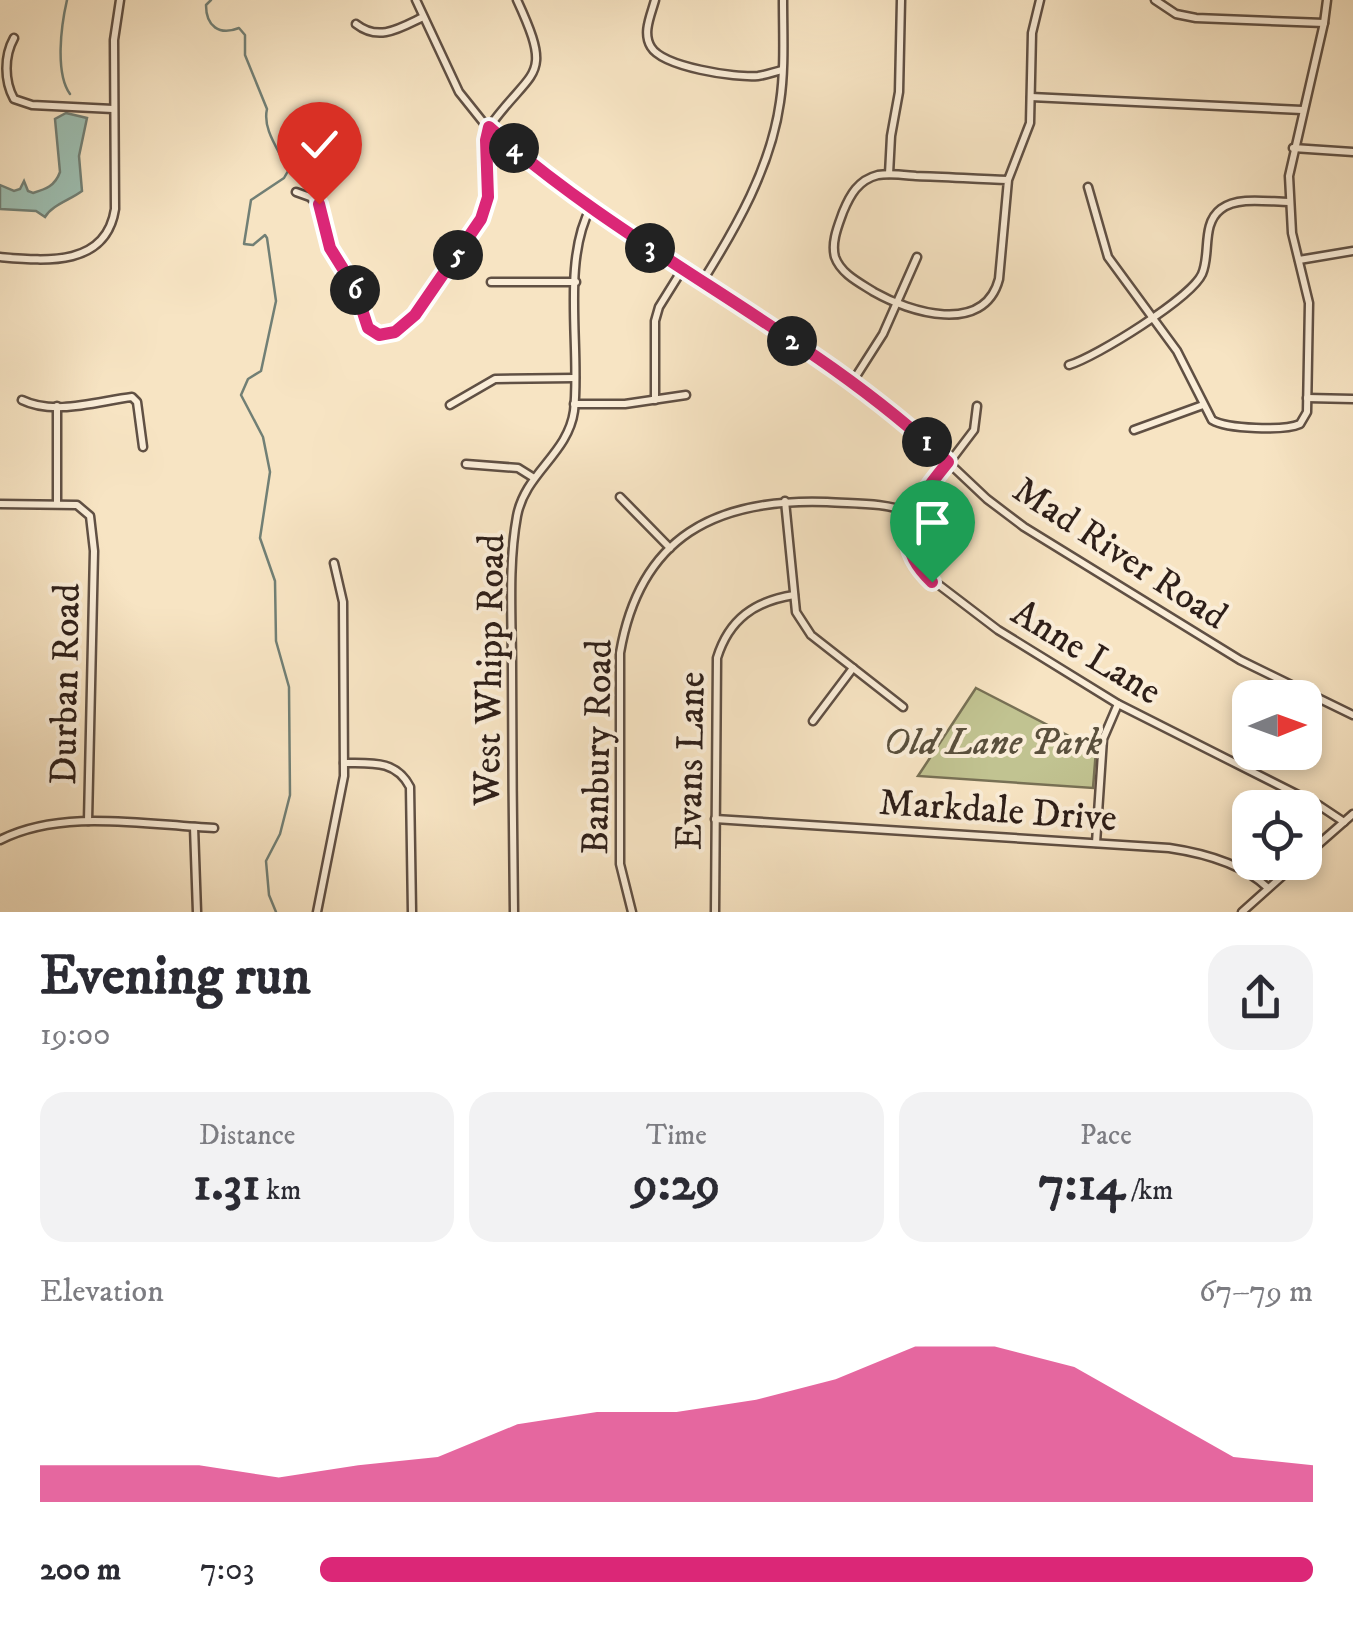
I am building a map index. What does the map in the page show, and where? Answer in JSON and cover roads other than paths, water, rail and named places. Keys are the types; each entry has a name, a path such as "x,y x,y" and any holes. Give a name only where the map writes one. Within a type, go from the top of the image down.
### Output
{"street":[{"path":"0,257 76,256 90,251 112,226 114,40 120,0"},
{"name":"Mad River Road","path":"416,0 459,92 489,127 591,207 853,381 1006,514 1259,671 1353,714"},
{"path":"296,192 310,197 322,210 330,248 355,288 368,328 379,335 390,334 415,315 481,219 488,197 489,127 536,66 534,37 517,0"},
{"path":"655,0 647,34 657,54 727,74 754,76 782,70"},
{"path":"702,282 736,224 776,124 783,0"},
{"path":"889,174 890,136 899,92 901,0"},
{"path":"1008,180 889,174 866,180 852,193 834,240 838,262 854,279 898,305 919,312 966,311 990,298 999,278 1008,180 1028,132 1032,22 1040,0"},
{"path":"1155,0 1176,14 1196,18 1324,23"},
{"path":"1088,187 1104,250 1176,351 1212,420 1219,425 1286,428 1302,422 1308,398 1309,303 1292,233 1289,202 1293,148 1327,0"},
{"path":"356,24 368,32 382,34 423,17"},
{"path":"14,38 7,54 8,82 14,99 32,105 114,109"},
{"path":"1031,97 1302,110"},
{"path":"1293,148 1353,152"},
{"path":"1070,365 1093,357 1192,289 1201,276 1210,224 1218,212 1238,202 1289,202"},
{"name":"West Whipp Road","path":"514,912 513,554 519,504 534,478 564,443 574,404 579,243 591,207"},
{"path":"1300,260 1353,251"},
{"path":"853,381 898,305 917,257"},
{"path":"655,400 656,314 682,270"},
{"path":"491,282 576,282"},
{"path":"450,405 495,379 575,378"},
{"path":"574,404 624,404 686,395"},
{"path":"22,400 57,406 132,397 137,402 143,447"},
{"path":"1308,398 1353,399"},
{"path":"1134,430 1202,405"},
{"path":"0,504 57,504 57,406"},
{"path":"911,513 974,430 976,406"},
{"path":"466,464 518,468 534,478"},
{"path":"620,497 670,548"},
{"path":"785,502 794,596 804,628 904,707"},
{"name":"Banbury Road","path":"632,912 620,864 620,653 634,599 648,575 670,548 702,524 728,512 785,502 877,504 911,513"},
{"name":"Durban Road","path":"57,504 77,505 88,512 94,551 88,821 214,828"},
{"name":"Anne Lane","path":"911,513 910,553 922,572 998,630 1118,704 1320,806 1344,822"},
{"path":"318,912 342,797 344,762 343,602 334,563"},
{"name":"Evans Lane","path":"716,912 715,669 721,645 744,613 768,600 794,596"},
{"path":"813,721 853,668"},
{"path":"1096,843 1103,739 1118,704"},
{"path":"344,762 393,767 410,787 412,912"},
{"path":"1322,841 1353,814"},
{"name":"Markdale Drive","path":"716,819 1191,851 1246,872 1268,888"},
{"path":"0,840 32,826 88,821"},
{"path":"194,827 197,912"},
{"path":"1242,912 1277,880"}],"waterway":[{"path":"67,0 61,62 70,94"},
{"path":"211,0 206,5 211,24 225,31 239,28 245,35 245,55 267,109 270,133 288,171 284,178 251,200 244,244 253,245 265,235 267,238 276,301 261,371 248,379 241,395 263,437 270,472 260,538 275,581 276,641 289,687 290,795 280,834 266,861 269,895 276,912"}],"park label":[{"name":"Old Lane Park","path":"993,741"}]}
